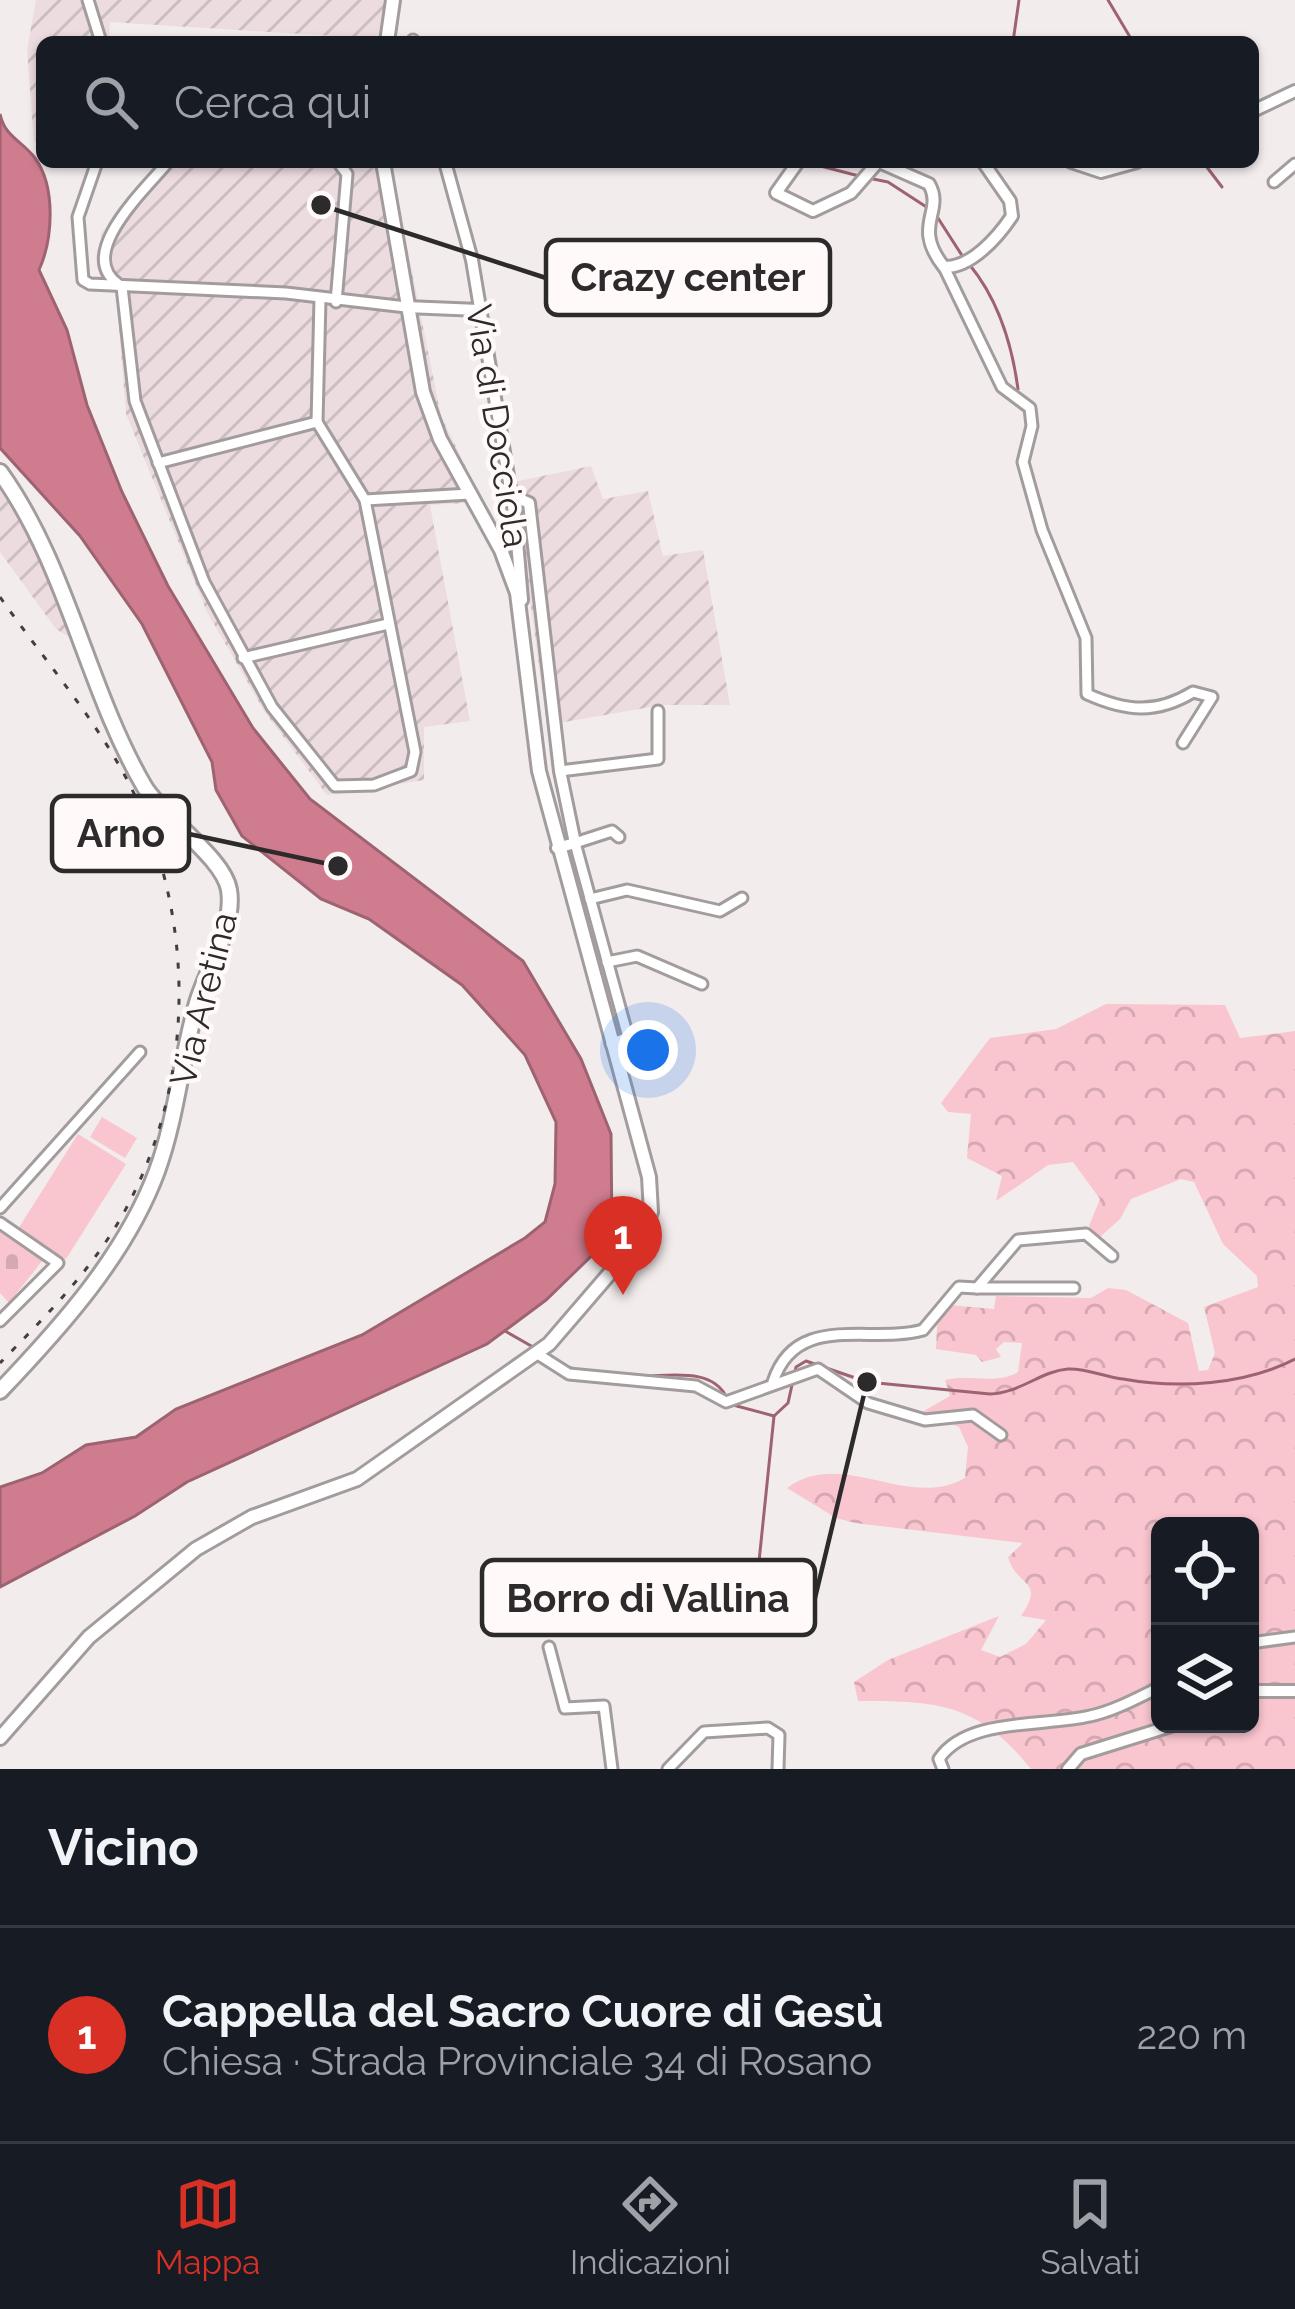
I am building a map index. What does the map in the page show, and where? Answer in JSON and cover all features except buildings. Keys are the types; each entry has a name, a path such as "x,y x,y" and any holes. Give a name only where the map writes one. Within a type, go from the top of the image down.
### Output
{"main road":[{"path":"388,36 393,0"},
{"path":"0,1738 89,1637 196,1549 253,1517 357,1479 538,1352 649,1222 649,1177 539,771 523,621 501,550 440,439 423,392 384,168"},
{"name":"Via Aretina","path":"0,472 38,543 143,784 169,820 220,869 230,903 194,1015 167,1139 145,1198 81,1299 0,1391"}],"street":[{"path":"88,0 99,36"},
{"path":"1259,107 1295,91"},
{"path":"1274,182 1295,164"},
{"path":"95,168 78,217 83,280 122,287 286,292 336,302 479,310"},
{"path":"163,168 118,223 103,255 108,276 122,287 134,400 204,582 272,707 335,786 374,785 411,771 416,752 364,500 317,422 320,299"},
{"path":"336,302 346,174 342,168"},
{"name":"Via di Docciola","path":"447,168 472,260 512,495 523,621"},
{"path":"794,168 776,193 813,211 851,193 873,168"},
{"path":"892,168 929,184 934,204 926,231 1002,387 1030,408 1032,426 1023,462 1042,530 1086,638 1087,694 1115,706 1162,711 1193,692 1212,698 1183,743"},
{"path":"944,268 966,261 1012,215 1010,201 987,168"},
{"path":"158,463 317,422"},
{"path":"364,500 470,494"},
{"path":"512,495 530,503 560,771 574,843 628,1037 611,1044"},
{"path":"243,658 388,624"},
{"path":"560,771 658,759 658,711"},
{"path":"557,848 612,831 620,837"},
{"path":"590,899 627,890 720,911 742,898"},
{"path":"607,962 637,956 702,984"},
{"path":"0,1208 140,1052"},
{"path":"0,1223 58,1263 0,1321"},
{"path":"977,1288 1004,1250 1040,1234 1086,1234 1112,1256"},
{"path":"773,1382 782,1364 809,1339 923,1330 946,1296 959,1286 1031,1292 1074,1288"},
{"path":"538,1352 569,1374 696,1386 729,1401 818,1369 868,1402 925,1420 974,1415 1001,1435"},
{"path":"1259,1641 1295,1637"},
{"path":"549,1647 565,1708 604,1706 612,1769"},
{"path":"1259,1690 1295,1690"},
{"path":"943,1769 939,1759 967,1735 1092,1716 1151,1691"},
{"path":"668,1769 704,1732 768,1728 779,1735 778,1769"},
{"path":"1068,1769 1081,1754 1151,1732"}],"shaded area":[{"path":"36,0 385,0 380,36 110,22 109,36 36,36 36,142 27,50"},
{"path":"0,114 6,128 35,158 36,168 42,170 50,213 39,270 67,330 87,405 122,492 168,586 253,728 310,799 523,961 581,1059 611,1134 612,1236 546,1300 487,1344 187,1482 135,1516 0,1587 0,1487 42,1473 86,1445 136,1437 176,1409 362,1335 525,1238 545,1222 555,1184 556,1122 525,1055 462,985 369,919 321,899 242,836 216,790 212,762 142,624 80,536 0,448"},
{"path":"157,168 391,168 441,416 483,502 430,505 470,721 424,727 424,780 327,795 264,711 207,612 126,414 116,291 99,287 101,233"},
{"path":"0,466 88,649 56,629 0,552"},
{"path":"591,466 603,499 648,491 663,556 703,550 730,705 663,705 547,725 514,482"}],"green space":[{"path":"1106,1004 1225,1005 1240,1038 1295,1031 1295,1769 1031,1769 993,1731 955,1710 911,1702 858,1701 854,1682 888,1660 999,1616 981,1650 1000,1657 1026,1644 1046,1620 1021,1616 1030,1589 1008,1557 1023,1543 855,1523 836,1518 787,1488 808,1477 830,1474 921,1488 965,1478 968,1447 959,1427 922,1412 950,1396 945,1380 1001,1378 1018,1372 1022,1343 1004,1342 996,1349 1001,1357 982,1362 976,1355 936,1349 937,1326 949,1305 994,1309 996,1296 1091,1298 1108,1288 1126,1290 1188,1323 1199,1371 1208,1370 1215,1353 1204,1307 1258,1287 1257,1276 1223,1244 1194,1182 1181,1179 1131,1199 1120,1219 1100,1237 1089,1226 1100,1199 1073,1162 1048,1165 996,1201 1002,1176 967,1158 971,1114 948,1112 941,1103 990,1038 1056,1029"},
{"path":"102,1117 137,1138 125,1158 90,1137"},
{"path":"78,1134 126,1164 66,1259 18,1229"},
{"path":"0,1225 46,1256 9,1303 0,1293"}],"waterway":[{"path":"1014,36 1019,0"},
{"path":"1108,0 1129,36"},
{"path":"828,168 859,176"},
{"path":"1208,168 1222,187"},
{"path":"868,178 888,182 928,208"},
{"path":"936,215 963,257"},
{"path":"969,264 1002,323 1018,389"},
{"path":"505,1331 533,1347"},
{"path":"733,1405 774,1416 788,1403 796,1367 806,1361 867,1382 990,1394 1068,1369 1188,1384 1255,1374 1295,1359"},
{"path":"561,1365 581,1371"},
{"path":"638,1376 700,1377 727,1398"},
{"path":"754,1610 774,1416"}],"railway":[{"path":"0,597 92,722 138,802 170,904 179,1010 163,1116 122,1216 81,1275 0,1363"}],"place":[{"name":"Crazy center","path":"321,205"},
{"name":"Arno","path":"338,866"},
{"name":"Cappella del Sacro Cuore di Gesù","path":"623,1295"},
{"name":"Borro di Vallina","path":"867,1382"}]}
